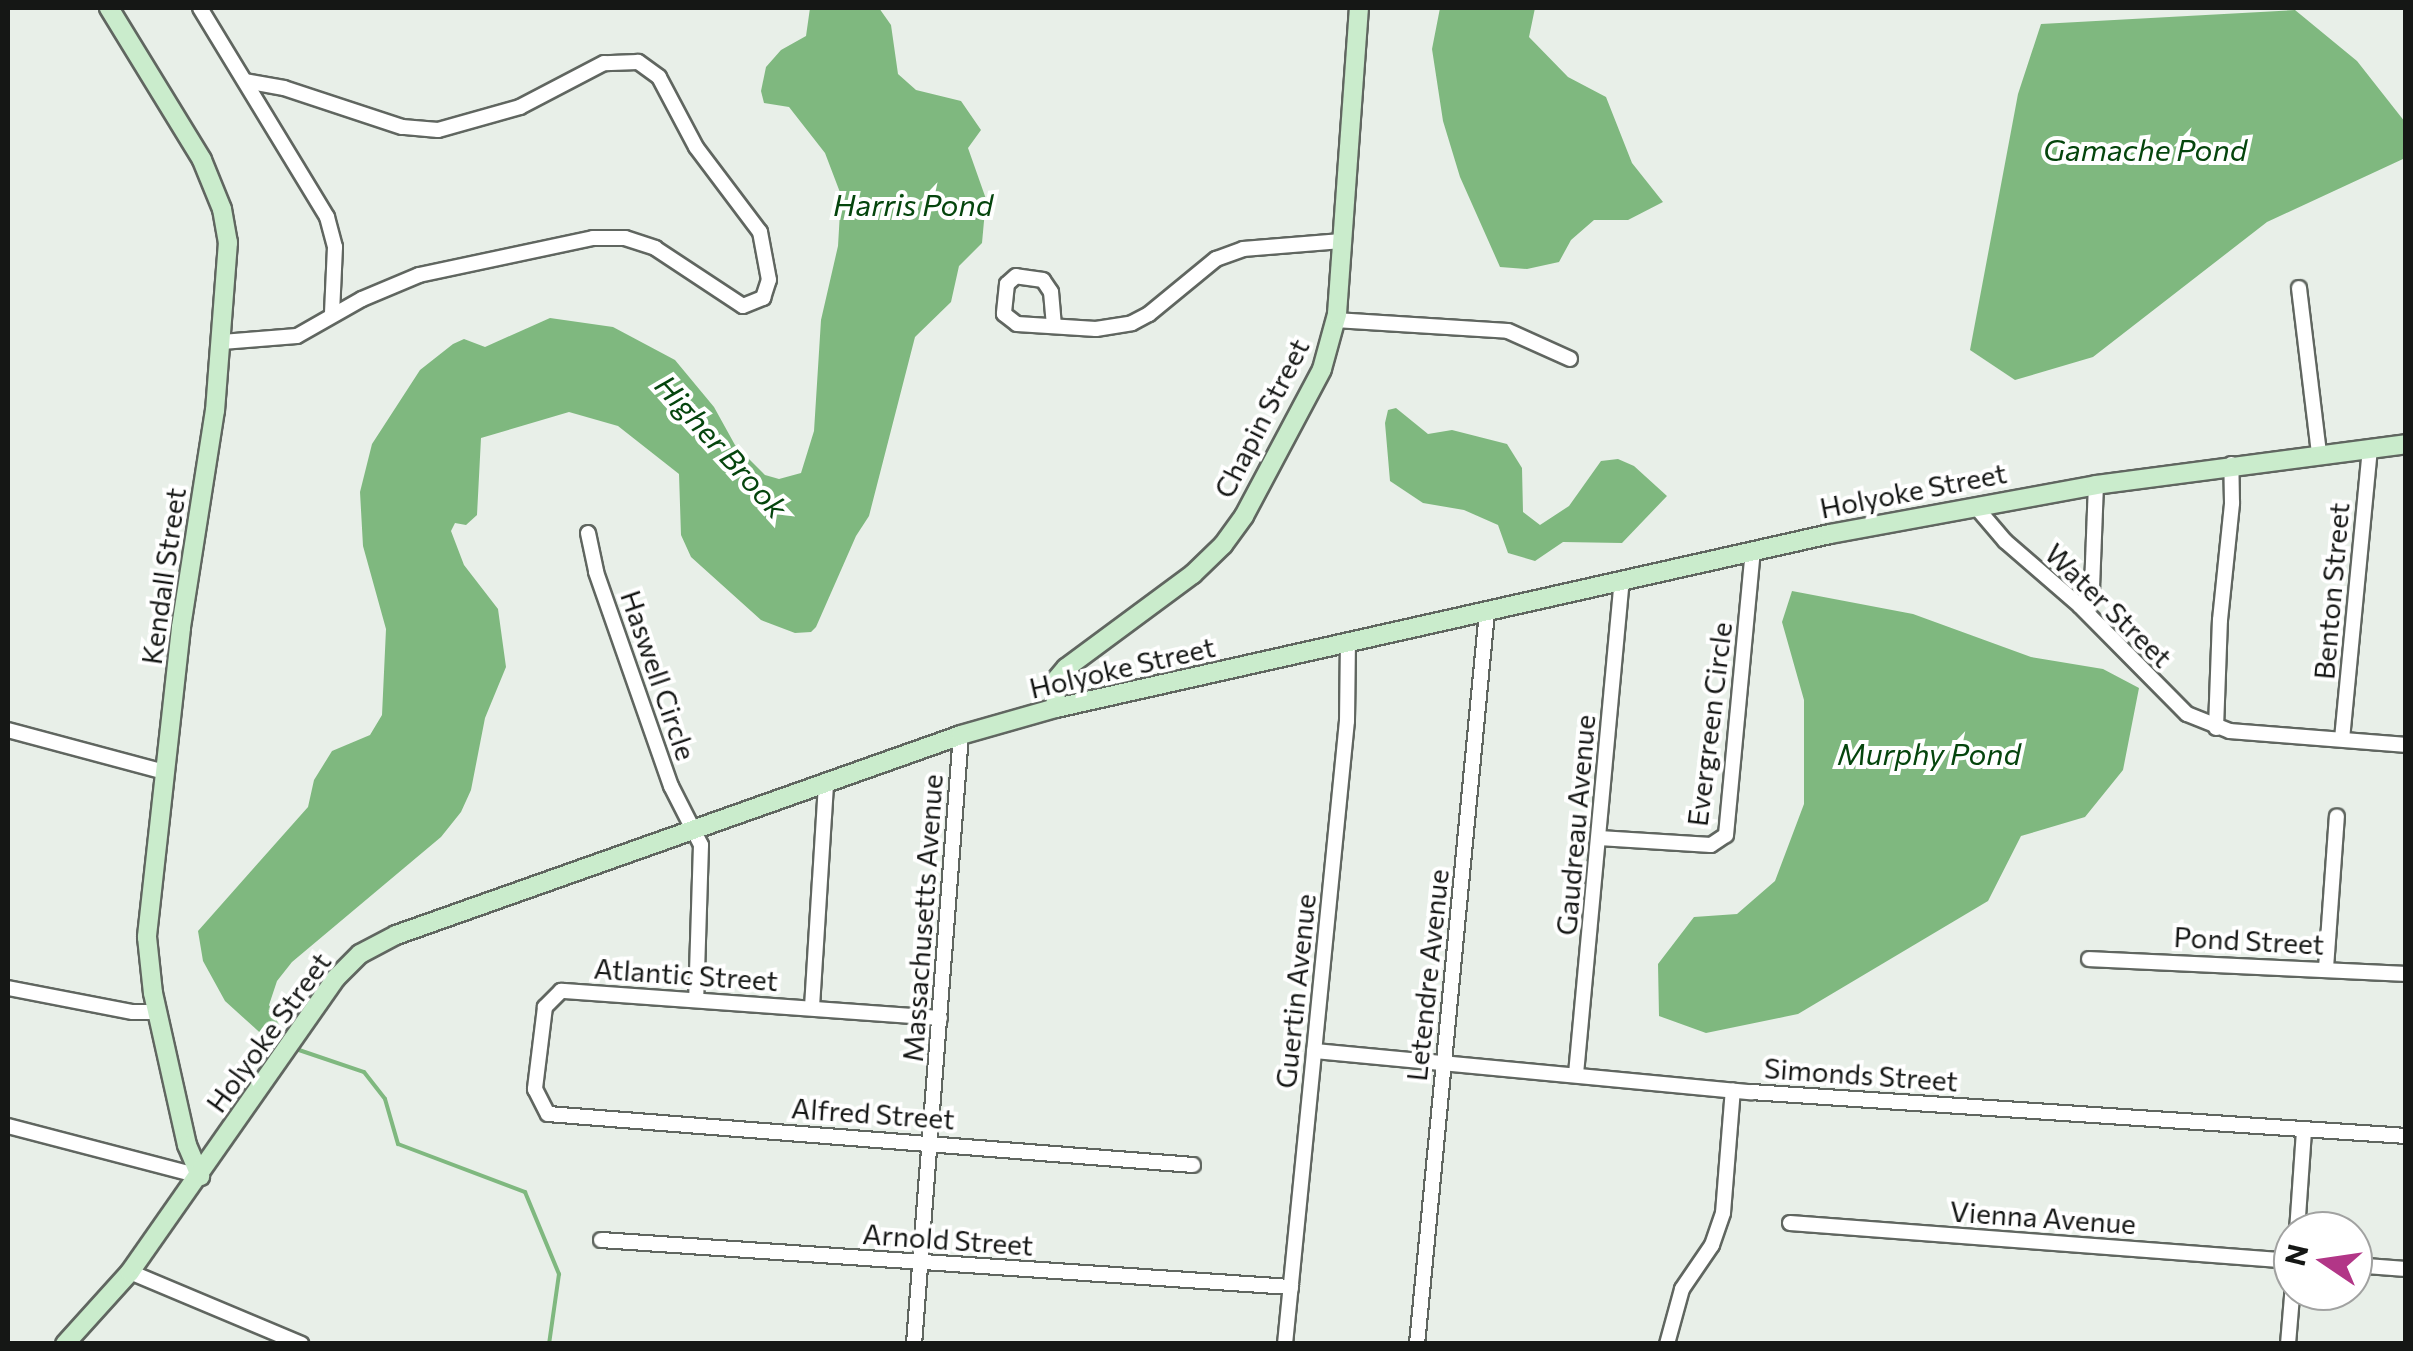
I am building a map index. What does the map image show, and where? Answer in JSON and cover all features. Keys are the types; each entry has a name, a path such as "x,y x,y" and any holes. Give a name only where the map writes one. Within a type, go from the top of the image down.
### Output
{"main road":[{"name":"Kendall Street","path":"109,8 202,160 222,209 229,264 222,342 181,628 147,937 158,1012 187,1146 200,1176"},
{"name":"Chapin Street","path":"1056,708 1055,682 1066,668 1193,574 1244,516 1322,369 1335,320 1360,8"},
{"name":"Holyoke Street","path":"65,1344 130,1272 341,972 378,943 960,735 1056,708 1752,550 2096,484 2406,444"}],"street":[{"path":"200,8 332,228 332,314"},
{"path":"222,342 296,336 332,314 419,274 602,237 625,238 655,248 746,306 759,301 767,291 768,259 760,232 696,146 659,78 638,62 604,63 520,107 438,130 402,127 284,88 246,82"},
{"path":"1054,326 1051,292 1043,280 1016,276 1007,284 1004,314 1017,324 1096,330 1132,323 1216,259 1243,249 1342,241"},
{"path":"2299,288 2319,453"},
{"path":"1335,320 1508,331 1570,359"},
{"name":"Benton Street","path":"2342,738 2370,448"},
{"path":"2230,464 2232,503 2220,620 2216,728 2406,745"},
{"path":"2080,606 2092,588 2096,484"},
{"name":"Water Street","path":"1976,507 2005,541 2080,606 2187,714 2216,728"},
{"name":"Haswell Circle","path":"588,533 596,572 671,786 701,845 696,1000"},
{"name":"Evergreen Circle","path":"1599,838 1710,844 1726,835 1752,550"},
{"name":"Gaudreau Avenue","path":"1576,1074 1622,580"},
{"name":"Letendre Avenue","path":"1417,1344 1487,612"},
{"name":"Guertin Avenue","path":"1285,1344 1346,721 1348,644"},
{"path":"8,730 166,772"},
{"name":"Massachusetts Avenue","path":"914,1344 960,735"},
{"path":"812,1007 826,782"},
{"path":"2326,968 2336,816"},
{"name":"Pond Street","path":"2089,958 2406,974"},
{"path":"8,988 133,1012 158,1012"},
{"name":"Atlantic Street","path":"548,1114 535,1089 545,1007 561,991 940,1018"},
{"name":"Simonds Street","path":"1314,1051 1734,1090 2406,1136"},
{"path":"1667,1344 1682,1290 1712,1246 1723,1213 1734,1090"},
{"name":"Alfred Street","path":"548,1114 928,1141 1193,1165"},
{"path":"8,1126 200,1176"},
{"path":"2298,1211 2304,1130"},
{"name":"Vienna Avenue","path":"1790,1223 2273,1259"},
{"name":"Arnold Street","path":"601,1240 1291,1287"},
{"path":"2373,1268 2406,1270"},
{"path":"130,1272 301,1344"},
{"path":"2288,1344 2291,1311"}],"water":[{"name":"Harris Pond","path":"810,8 879,8 891,25 898,74 916,90 961,101 981,130 968,148 986,199 982,243 959,266 951,302 915,337 869,516 856,536 816,627 811,632 795,633 761,620 691,557 681,535 679,474 618,426 569,412 481,438 477,515 466,525 455,523 451,531 464,565 498,609 506,667 485,718 471,790 461,812 441,837 292,962 277,981 269,1005 281,1028 268,1040 225,1001 203,961 198,931 308,807 314,780 332,751 370,735 382,715 386,629 363,546 360,492 372,444 420,370 464,339 485,347 550,318 613,327 675,360 714,407 735,445 765,475 779,479 801,473 814,431 821,320 838,246 841,195 825,153 789,107 764,103 761,91 766,67 781,50 806,36"},
{"path":"1440,8 1535,8 1529,37 1568,77 1606,97 1632,163 1663,202 1628,220 1594,220 1571,240 1559,262 1527,269 1500,267 1460,177 1443,121 1432,49"},
{"name":"Gamache Pond","path":"2295,10 2357,61 2405,122 2403,159 2267,222 2093,357 2015,380 1970,350 2018,94 2041,24"},
{"path":"1396,408 1428,434 1452,430 1507,444 1522,468 1523,512 1540,525 1569,506 1601,461 1618,459 1634,466 1667,496 1622,543 1563,542 1535,561 1508,553 1498,525 1464,510 1423,503 1390,481 1385,423 1388,410"},
{"name":"Murphy Pond","path":"1792,591 1913,614 2031,657 2103,669 2139,688 2123,770 2085,817 2021,836 1988,901 1798,1014 1706,1033 1659,1016 1658,964 1694,917 1737,914 1775,881 1804,804 1804,700 1782,622"}],"waterway":[{"name":"Higher Brook","path":"296,1049 364,1072 385,1099 398,1144 525,1192 559,1274 549,1344"}]}
